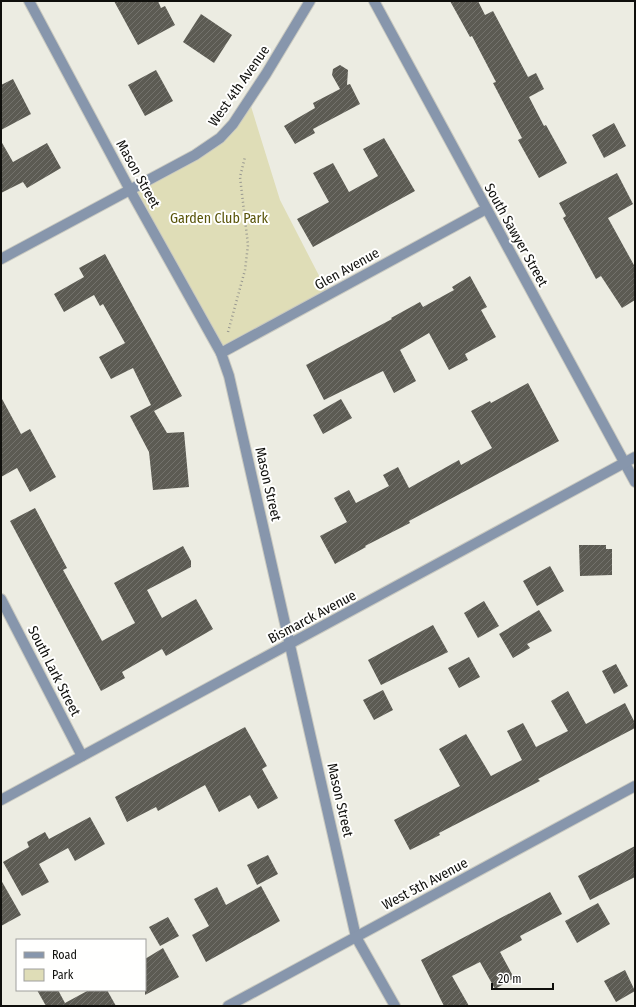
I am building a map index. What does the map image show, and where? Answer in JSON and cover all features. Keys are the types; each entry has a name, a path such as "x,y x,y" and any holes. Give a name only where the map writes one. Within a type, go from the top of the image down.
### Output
{"street":[{"name":"Mason Street","path":"29,1 130,190 221,353 229,376 356,937 395,1006"},
{"name":"West 4th Avenue","path":"1,259 195,155 220,138 250,100 310,1"},
{"name":"South Sawyer Street","path":"374,1 635,482"},
{"name":"Glen Avenue","path":"221,353 486,209"},
{"name":"Bismarck Avenue","path":"1,800 635,457"},
{"name":"South Lark Street","path":"1,599 82,756"},
{"name":"West 5th Avenue","path":"228,1006 635,786"}],"path":[{"path":"221,353 245,270 248,244 240,177 245,157"}],"green space":[{"name":"Garden Club Park","path":"249,100 280,200 329,295 221,353 130,190 208,148"}],"building":[{"path":"114,1 158,1 161,8 165,6 175,25 138,45"},
{"path":"450,1 478,1 485,15 493,11 528,77 536,73 544,89 529,97 544,126 546,125 567,163 539,178 518,140 522,138 493,83 496,82 472,36 470,37"},
{"path":"201,14 232,35 214,63 183,42"},
{"path":"340,65 348,70 347,85 350,84 360,104 313,129 315,133 295,144 284,126 315,108 313,103 340,89 332,75 333,69"},
{"path":"156,70 173,101 145,116 128,85"},
{"path":"13,79 31,114 1,130 1,85"},
{"path":"614,123 626,146 604,158 592,135"},
{"path":"384,138 415,191 313,247 297,219 329,202 313,173 333,163 349,192 378,176 363,149"},
{"path":"1,141 13,162 47,143 61,168 27,188 23,182 1,193"},
{"path":"617,173 633,204 608,218 635,267 635,300 622,308 601,276 596,279 563,218 566,216 559,203"},
{"path":"105,254 182,396 154,411 167,433 184,432 189,487 153,490 149,452 130,416 151,405 133,368 111,379 99,357 125,343 103,304 100,306 94,295 64,312 54,294 84,277 79,268"},
{"path":"470,276 487,307 481,310 496,337 465,354 468,360 449,370 429,333 400,350 416,381 394,393 383,371 324,400 306,365 392,319 391,318 420,302 423,307 454,290 452,287"},
{"path":"528,383 559,441 409,521 410,523 365,546 366,547 335,564 320,536 347,522 334,498 349,490 356,503 389,486 383,475 398,467 409,488 459,460 461,465 492,448 471,411 490,401 491,403"},
{"path":"1,397 21,434 30,429 56,477 30,492 17,468 1,477"},
{"path":"341,399 352,418 323,434 313,415"},
{"path":"35,508 67,568 63,570 102,641 135,623 114,583 183,546 191,561 191,567 147,590 162,618 196,599 213,629 166,656 162,649 122,672 125,678 101,691 10,521"},
{"path":"579,545 606,545 606,549 612,549 612,575 580,576"},
{"path":"550,566 564,591 537,606 523,581"},
{"path":"484,601 499,626 478,638 464,613"},
{"path":"539,610 552,631 527,644 530,648 513,658 499,634"},
{"path":"433,625 448,652 381,685 368,660"},
{"path":"469,657 480,677 459,688 448,668"},
{"path":"616,664 628,686 614,694 602,671"},
{"path":"383,690 393,710 374,720 363,700"},
{"path":"568,691 586,724 625,703 635,723 635,728 538,779 540,781 439,833 440,835 410,850 394,820 460,786 439,749 466,734 491,776 522,760 507,731 523,723 536,747 568,731 551,701"},
{"path":"245,727 267,766 262,769 278,798 258,809 250,795 219,812 205,785 158,811 156,807 127,822 115,797"},
{"path":"90,817 105,844 75,861 68,848 39,864 49,882 22,896 3,862 29,847 27,842 45,832 49,839"},
{"path":"635,846 635,877 590,900 578,876"},
{"path":"268,855 278,874 257,885 247,865"},
{"path":"1,880 21,915 1,926"},
{"path":"261,886 280,921 206,962 192,935 209,926 194,899 217,887 226,905"},
{"path":"550,892 562,914 520,936 522,940 500,952 514,978 495,989 480,962 452,976 469,1006 444,1006 421,960"},
{"path":"598,903 610,924 577,943 565,921"},
{"path":"168,917 179,936 160,946 149,927"},
{"path":"163,948 179,977 145,995 146,958"},
{"path":"625,970 635,991 616,1002 604,981"},
{"path":"38,991 59,991 65,1003 87,991 108,991 116,1006 46,1006"}]}
